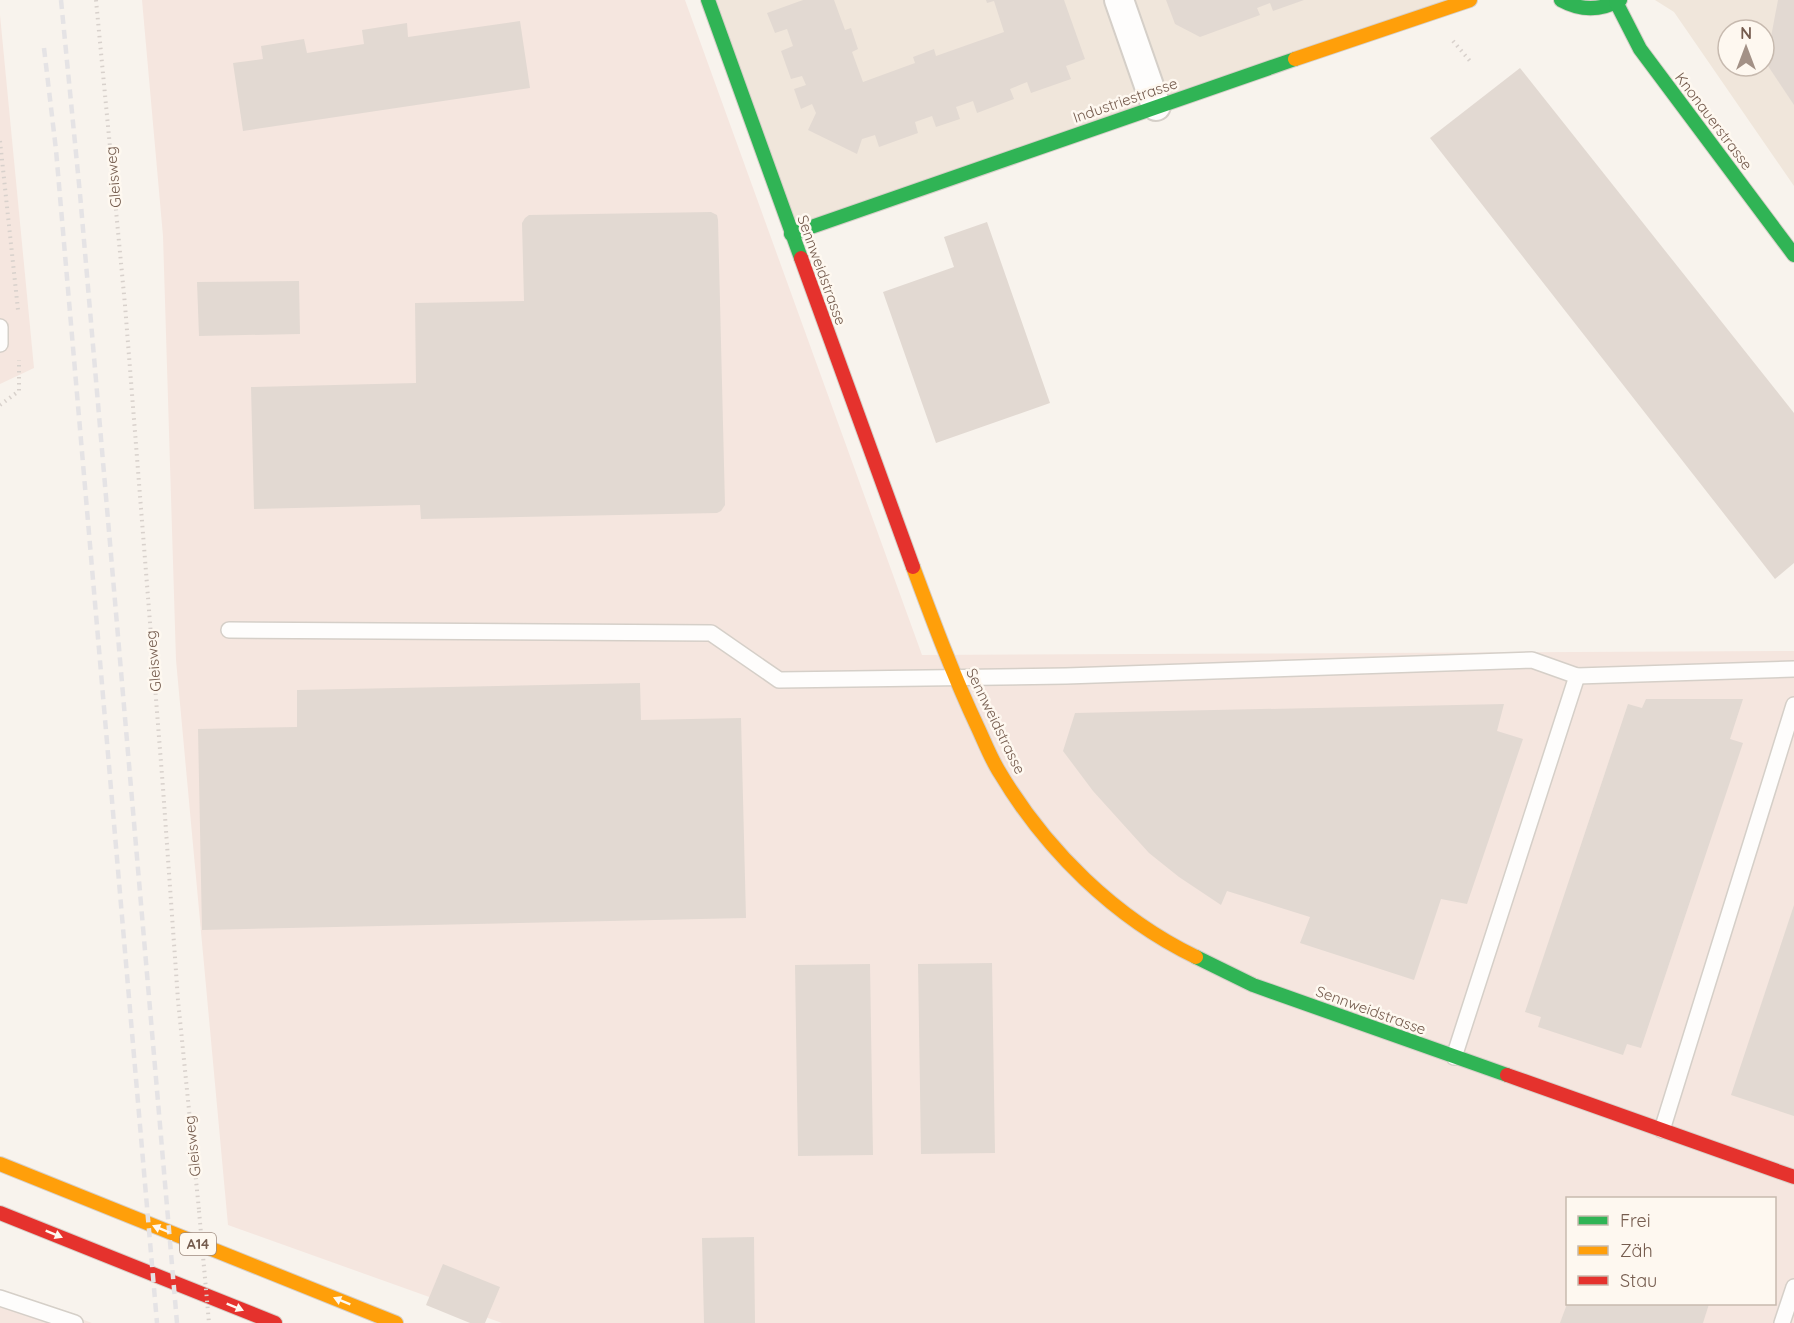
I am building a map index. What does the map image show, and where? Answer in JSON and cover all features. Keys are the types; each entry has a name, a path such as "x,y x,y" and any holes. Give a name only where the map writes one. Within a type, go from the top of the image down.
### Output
{"main road":[{"name":"Sennweidstrasse","path":"708,0 912,566 955,676 999,772 1049,843 1113,904 1173,946 1253,985 1794,1177"},
{"name":"Industriestrasse","path":"791,234 1156,106 1470,0"},
{"name":"Knonauerstrasse","path":"1561,0 1578,8 1594,10 1610,7 1618,1 1640,50 1794,255"},
{"name":"A14","path":"0,1164 396,1323"},
{"path":"0,1213 275,1323"}],"street":[{"path":"1119,0 1156,106"}],"lane":[{"path":"0,327 0,344"},
{"path":"229,630 711,633 779,680 1066,676 1532,660 1577,676 1794,669"},
{"path":"1454,1057 1577,676"},
{"path":"1662,1130 1794,705"},
{"path":"1782,1323 1794,1287"},
{"path":"0,1298 75,1323"}],"path":[{"name":"Gleisweg","path":"96,0 126,317 178,999 209,1323"},
{"path":"1452,39 1470,61"},
{"path":"0,141 19,318"},
{"path":"0,405 19,392 19,350"}],"shaded area":[{"path":"142,0 685,0 922,655 1794,651 1794,1323 502,1323 228,1225 176,660 163,236"},
{"path":"708,0 1469,0 791,234"},
{"path":"1655,0 1794,0 1794,186 1720,78 1776,78 1776,18 1716,18 1716,73 1674,12"},
{"path":"0,15 34,368 0,384"},
{"path":"0,1289 92,1323 0,1323"}],"building":[{"path":"803,0 834,0 845,30 851,28 858,49 852,52 863,82 915,63 913,57 934,49 936,56 1004,32 994,1 987,3 986,0 1064,0 1085,59 1066,66 1071,79 1031,93 1027,82 1010,89 1014,99 977,113 973,101 956,107 960,119 936,127 932,116 915,122 918,133 879,147 875,135 862,139 857,154 808,130 816,113 812,104 801,109 794,89 806,85 802,76 791,79 781,51 793,46 787,29 775,33 767,13"},
{"path":"1166,0 1304,0 1273,11 1270,3 1257,8 1260,15 1200,37 1175,24"},
{"path":"1778,0 1794,0 1794,105 1776,78 1775,18"},
{"path":"520,21 530,88 243,131 233,63 263,59 261,46 304,39 307,53 364,44 362,30 407,23 408,37"},
{"path":"1520,68 1794,413 1794,563 1775,579 1430,138"},
{"path":"711,212 717,215 718,220 725,505 721,511 717,513 421,519 420,505 254,509 251,387 416,383 415,303 524,301 522,223 529,215"},
{"path":"987,222 1050,403 936,443 883,292 954,267 944,237"},
{"path":"299,281 300,334 199,336 197,282"},
{"path":"640,683 641,720 741,718 746,918 202,930 198,729 297,727 297,690"},
{"path":"1646,699 1743,699 1730,739 1743,743 1641,1048 1627,1044 1623,1055 1538,1027 1541,1017 1525,1012 1628,704 1642,708"},
{"path":"1504,704 1497,731 1523,739 1467,904 1441,899 1414,980 1300,943 1310,917 1227,891 1221,905 1179,877 1149,853 1093,791 1063,751 1075,713"},
{"path":"1794,905 1794,1116 1731,1095"},
{"path":"992,963 995,1153 921,1154 918,964"},
{"path":"870,964 873,1155 798,1156 795,965"},
{"path":"754,1237 755,1323 704,1323 702,1238"},
{"path":"443,1264 500,1287 485,1323 470,1323 426,1305"},
{"path":"1567,1305 1709,1305 1703,1323 1560,1323"}],"railway":[{"path":"61,0 80,194 177,1323"},
{"path":"44,48 56,150 157,1323"}],"traffic: fast":[{"path":"708,0 801,258"},
{"path":"1561,0 1583,8 1598,8 1620,0"},
{"path":"1616,2 1640,49 1794,255"},
{"path":"791,234 1295,59"},
{"path":"1196,957 1253,985 1507,1075"}],"traffic: slow":[{"path":"1295,59 1470,0"},
{"path":"913,567 969,708 994,762 1018,801 1061,855 1111,902 1138,923 1196,957"},
{"path":"0,1164 396,1323"}],"traffic: jam":[{"path":"801,258 913,567"},
{"path":"1507,1075 1794,1177"},
{"path":"0,1213 275,1323"}]}
